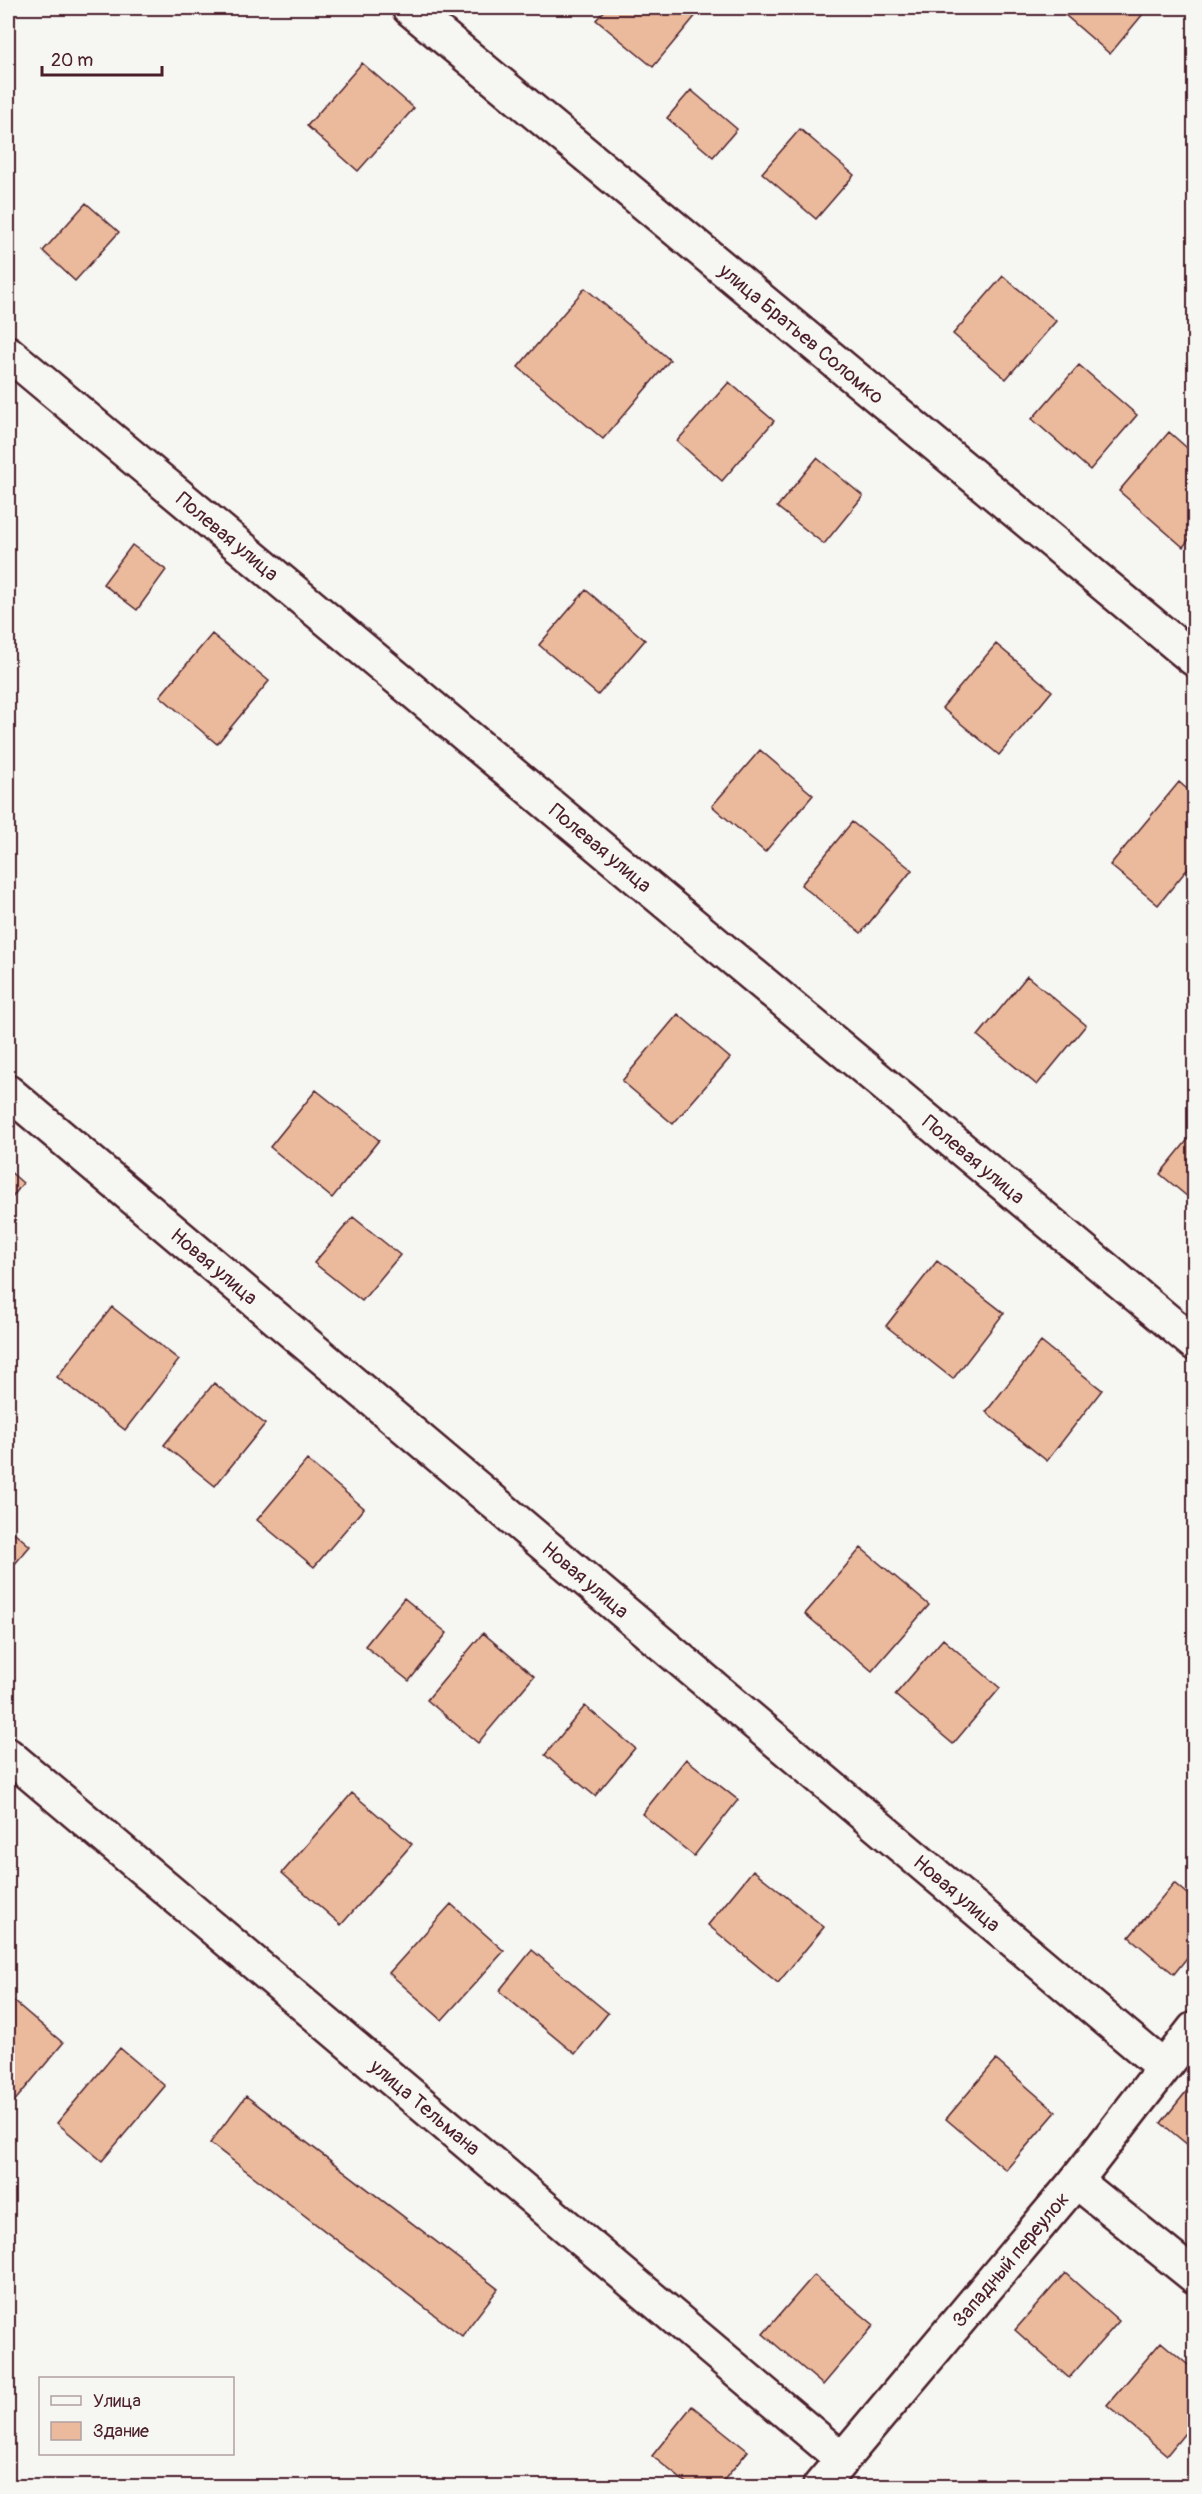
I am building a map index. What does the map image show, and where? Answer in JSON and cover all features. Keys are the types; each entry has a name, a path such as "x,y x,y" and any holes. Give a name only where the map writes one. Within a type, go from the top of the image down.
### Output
{"street":[{"name":"улица Братьев Соломко","path":"409,8 1194,659"},
{"name":"Полевая улица","path":"8,352 1194,1343"},
{"name":"Новая улица","path":"8,1092 1163,2067"},
{"name":"улица Тельмана","path":"8,1755 842,2460"},
{"name":"Западный переулок","path":"820,2487 1076,2181 1194,2029"},
{"path":"1076,2181 1194,2276"}],"building":[{"path":"607,8 702,8 653,67 596,20"},
{"path":"1057,8 1148,8 1110,54"},
{"path":"362,63 414,108 358,171 307,126"},
{"path":"691,90 737,129 713,157 667,118"},
{"path":"800,129 854,175 816,219 762,173"},
{"path":"86,203 119,232 75,281 43,251"},
{"path":"1003,276 1056,321 1006,379 953,334"},
{"path":"585,288 670,360 603,439 518,367"},
{"path":"1079,365 1137,415 1090,470 1032,419"},
{"path":"729,382 774,421 722,481 677,441"},
{"path":"1169,432 1194,454 1194,533 1183,547 1119,491"},
{"path":"817,458 863,496 824,544 777,507"},
{"path":"132,545 166,570 137,610 103,584"},
{"path":"586,590 645,640 598,695 539,645"},
{"path":"212,634 269,681 217,744 160,696"},
{"path":"996,644 1052,691 999,755 942,708"},
{"path":"760,750 813,795 765,852 712,806"},
{"path":"1179,782 1194,795 1194,861 1158,905 1110,865"},
{"path":"852,822 912,870 861,933 801,885"},
{"path":"1027,976 1086,1025 1037,1085 978,1036"},
{"path":"678,1014 730,1058 673,1124 622,1081"},
{"path":"316,1090 379,1140 332,1198 270,1147"},
{"path":"1194,1132 1194,1202 1160,1174"},
{"path":"8,1170 23,1183 8,1203"},
{"path":"353,1217 400,1255 362,1301 314,1263"},
{"path":"937,1261 1004,1313 953,1379 886,1326"},
{"path":"112,1307 179,1360 125,1430 57,1377"},
{"path":"1041,1342 1102,1390 1047,1461 986,1412"},
{"path":"214,1383 265,1424 215,1486 164,1445"},
{"path":"307,1460 364,1508 314,1567 257,1520"},
{"path":"8,1527 30,1546 8,1572"},
{"path":"861,1548 929,1605 872,1671 805,1614"},
{"path":"404,1598 447,1633 409,1681 365,1646"},
{"path":"483,1633 534,1676 478,1743 427,1700"},
{"path":"943,1639 1000,1688 953,1744 895,1695"},
{"path":"585,1706 635,1748 595,1796 545,1755"},
{"path":"686,1759 738,1800 694,1856 642,1814"},
{"path":"352,1793 412,1844 341,1925 282,1873"},
{"path":"753,1870 824,1927 778,1983 708,1925"},
{"path":"1174,1883 1194,1900 1194,1949 1174,1974 1129,1937"},
{"path":"451,1904 504,1951 442,2020 389,1973"},
{"path":"532,1950 608,2013 575,2054 499,1991"},
{"path":"8,1996 63,2043 8,2109"},
{"path":"120,2048 165,2086 102,2161 57,2123"},
{"path":"996,2060 1056,2112 1006,2170 946,2119"},
{"path":"1194,2082 1194,2150 1161,2123"},
{"path":"246,2096 498,2289 462,2336 210,2143"},
{"path":"1065,2273 1119,2321 1069,2378 1015,2330"},
{"path":"814,2275 874,2325 823,2385 763,2334"},
{"path":"1161,2342 1194,2370 1194,2422 1167,2455 1107,2405"},
{"path":"692,2406 748,2451 719,2486 690,2486 652,2456"}]}
